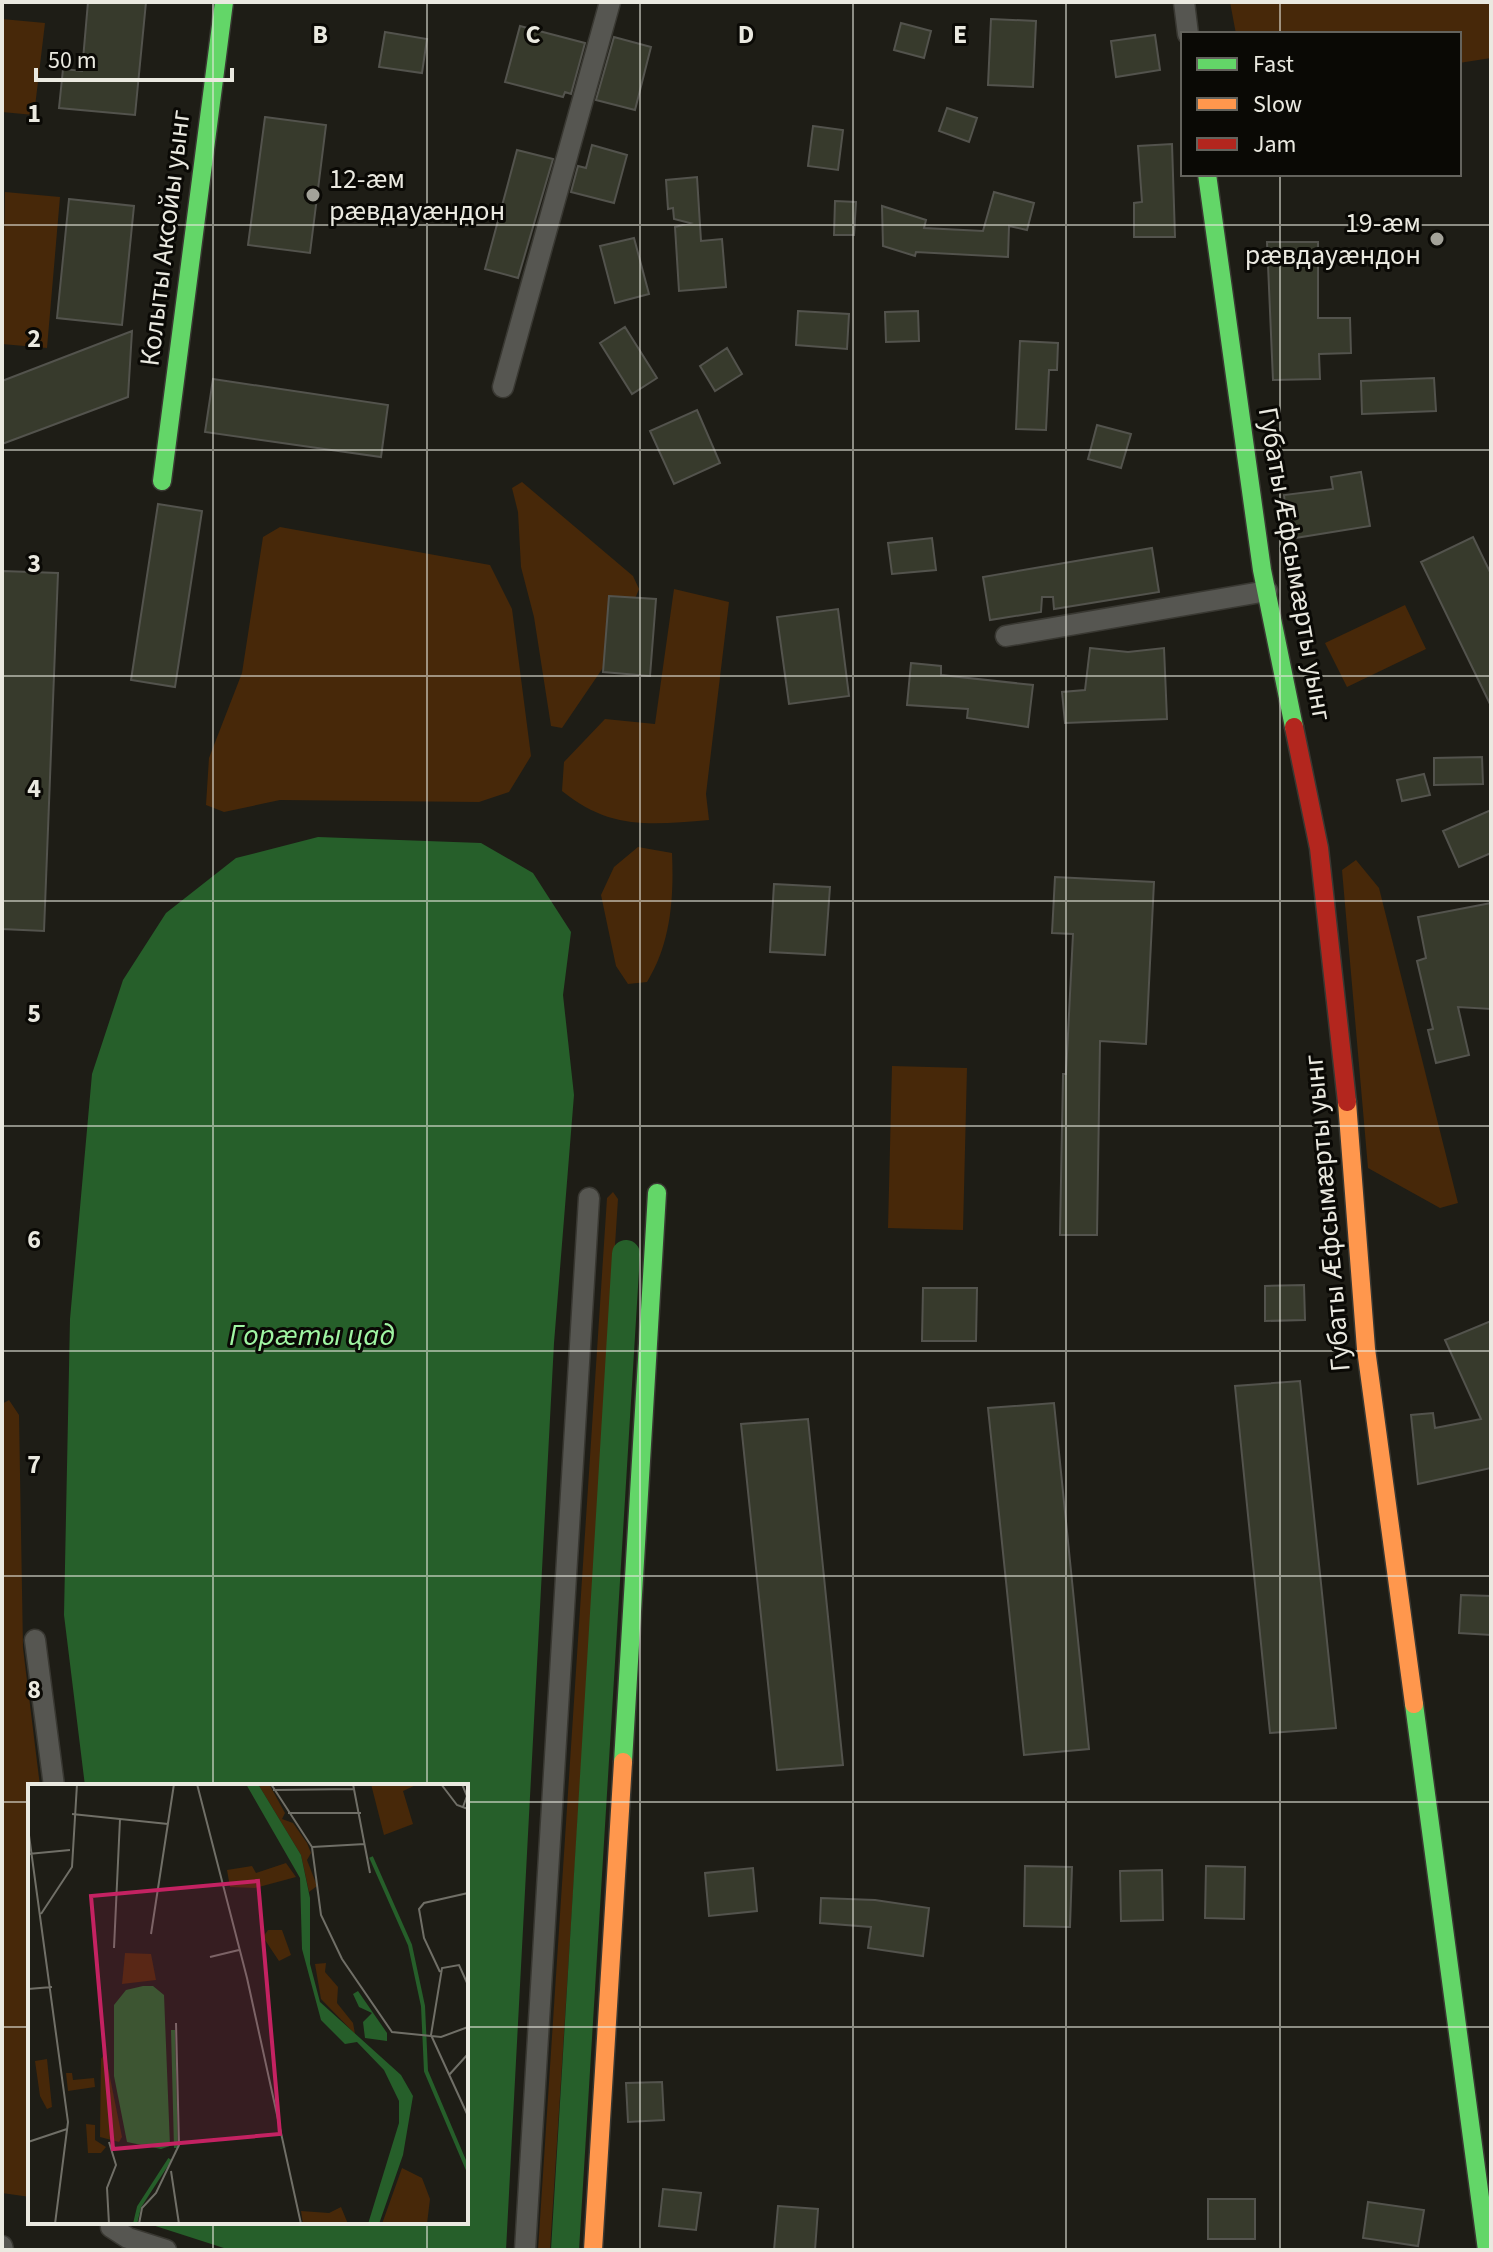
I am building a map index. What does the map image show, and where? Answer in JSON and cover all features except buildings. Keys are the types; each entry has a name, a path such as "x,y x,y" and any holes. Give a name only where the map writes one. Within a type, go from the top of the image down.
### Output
{"street":[{"name":"Колыты Аксойы уынг","path":"162,481 224,2"},
{"path":"503,387 610,2"},
{"path":"1184,2 1188,32"},
{"name":"Губаты Æфсымæрты уынг","path":"1207,176 1267,591 1319,848 1348,1114 1366,1349 1487,2250"},
{"path":"1006,636 1267,591"},
{"path":"593,2250 657,1193"},
{"path":"525,2250 589,1198"},
{"path":"35,1640 54,1784"},
{"path":"111,2224 128,2238 166,2250"}],"shaded area":[{"path":"1230,2 1491,2 1491,58 1461,63 1461,32 1236,32"},
{"path":"2,19 45,23 34,115 2,112"},
{"path":"5,192 60,197 47,348 2,344"},
{"path":"522,482 633,576 639,589 613,653 562,728 551,726 534,617 521,567 518,512 512,488"},
{"path":"280,527 490,565 512,609 531,756 509,792 479,802 280,800 224,812 206,805 209,758 242,673 263,537"},
{"path":"674,589 729,602 706,794 709,820 650,823 614,819 580,804 562,791 564,762 605,719 655,724"},
{"path":"1405,605 1426,649 1347,687 1325,643"},
{"path":"638,847 672,853 671,903 666,936 655,967 647,982 628,984 616,966 601,895 614,867"},
{"path":"1356,860 1379,888 1458,1203 1440,1208 1368,1168 1342,870"},
{"path":"892,1066 967,1068 963,1230 888,1228"},
{"path":"613,1192 618,1199 550,2250 538,2250 607,1198"},
{"path":"9,1400 19,1415 23,1648 40,1784 28,1784 28,2197 2,2193 2,1404"}],"water":[{"name":"Горӕты цад","path":"318,837 481,843 533,873 571,932 563,995 574,1095 554,1343 506,2250 230,2250 149,2224 468,2224 468,1784 85,1784 64,1615 70,1319 92,1074 123,980 166,913 236,858"}],"waterway":[{"path":"565,2250 626,1254"}],"traffic: fast":[{"path":"162,481 224,2"},
{"path":"1207,176 1262,570 1294,727"},
{"path":"623,1762 657,1193"},
{"path":"1414,1704 1487,2250"}],"traffic: slow":[{"path":"1347,1102 1366,1349 1414,1704"},
{"path":"593,2250 623,1762"}],"traffic: jam":[{"path":"1294,727 1319,848 1347,1102"}],"place":[{"name":"12-æм рӕвдауӕндон","path":"313,195"},
{"name":"19-æм рӕвдауӕндон","path":"1437,239"}]}
